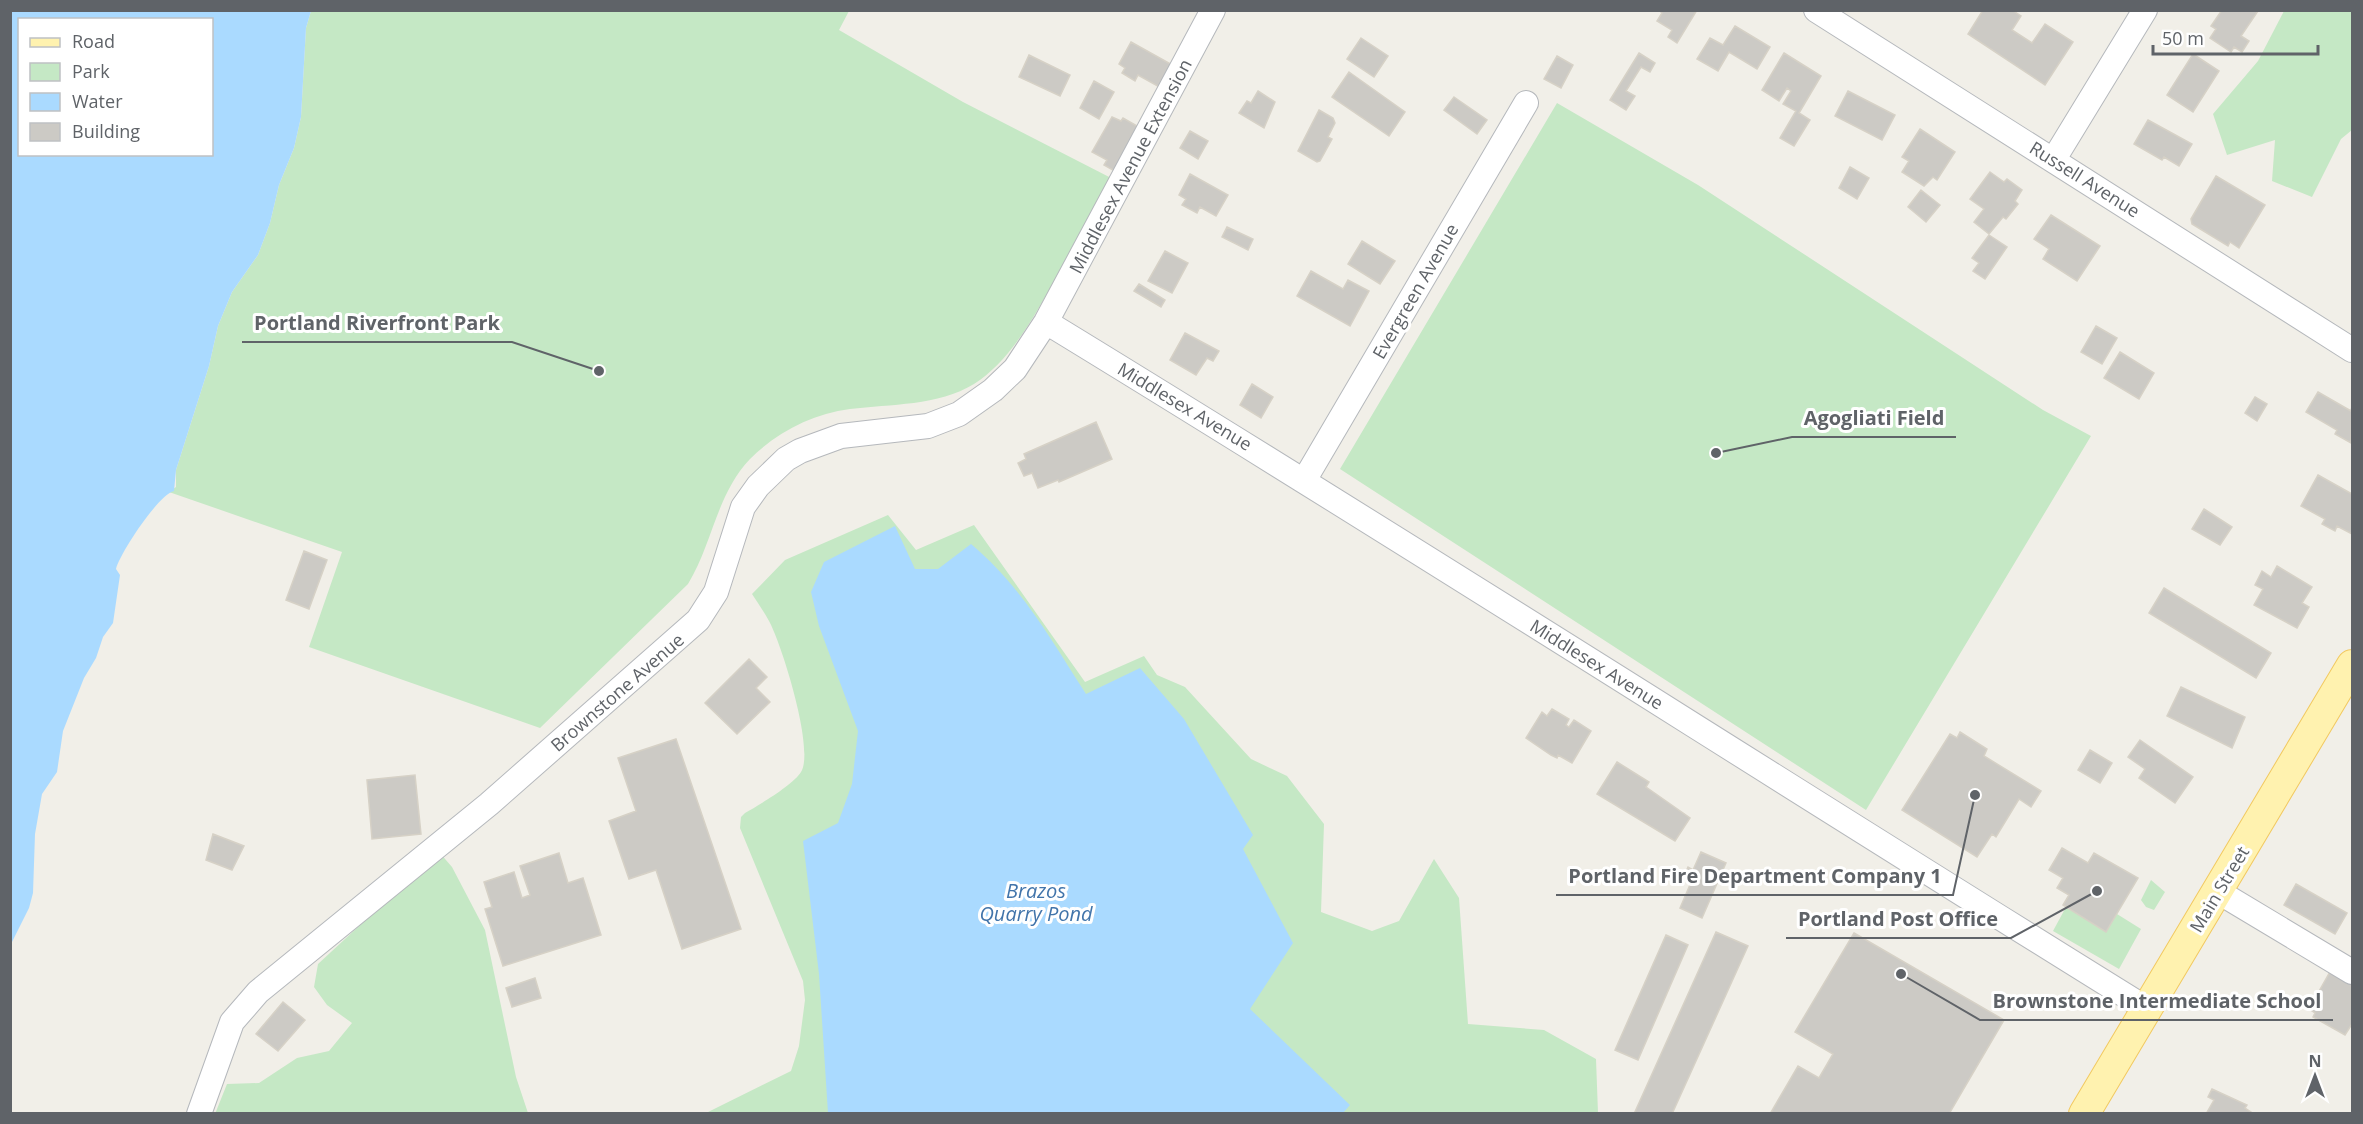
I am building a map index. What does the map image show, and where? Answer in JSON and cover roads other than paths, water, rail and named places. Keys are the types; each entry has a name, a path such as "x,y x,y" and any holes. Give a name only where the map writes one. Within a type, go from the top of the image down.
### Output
{"main road":[{"name":"Main Street","path":"2084,1113 2352,664"}],"street":[{"name":"Middlesex Avenue Extension","path":"1046,322 1213,10"},
{"name":"Russell Avenue","path":"1816,10 2352,350"},
{"path":"2054,159 2145,10"},
{"name":"Evergreen Avenue","path":"1305,479 1526,103"},
{"name":"Middlesex Avenue","path":"1046,322 1305,479 1881,844 2147,1009"},
{"name":"Brownstone Avenue","path":"199,1113 232,1022 258,992 489,804 698,620 716,592 743,507 776,468 800,451 828,440 871,431 928,426 959,414 993,390 1015,369 1046,322"},
{"path":"2217,891 2352,972"}],"water":[{"path":"11,10 311,11 306,28 301,117 294,148 279,185 270,223 258,255 232,292 218,326 209,366 176,470 174,491 159,502 141,525 116,569 120,575 113,623 103,637 96,658 84,678 63,731 57,772 42,794 35,834 33,893 29,908 11,944"},
{"name":"Brazos Quarry Pond","path":"895,526 915,569 938,569 971,544 989,560 1034,614 1086,694 1140,668 1184,719 1253,835 1243,849 1293,943 1250,1009 1350,1105 1343,1113 828,1113 819,974 803,841 838,823 852,784 858,731 819,626 811,592 824,562"}],"place":[{"name":"Portland Riverfront Park","path":"599,371"},
{"name":"Agogliati Field","path":"1716,453"},
{"name":"Portland Fire Department Company 1","path":"1975,795"},
{"name":"Portland Post Office","path":"2097,891"},
{"name":"Brownstone Intermediate School","path":"1901,974"}]}
